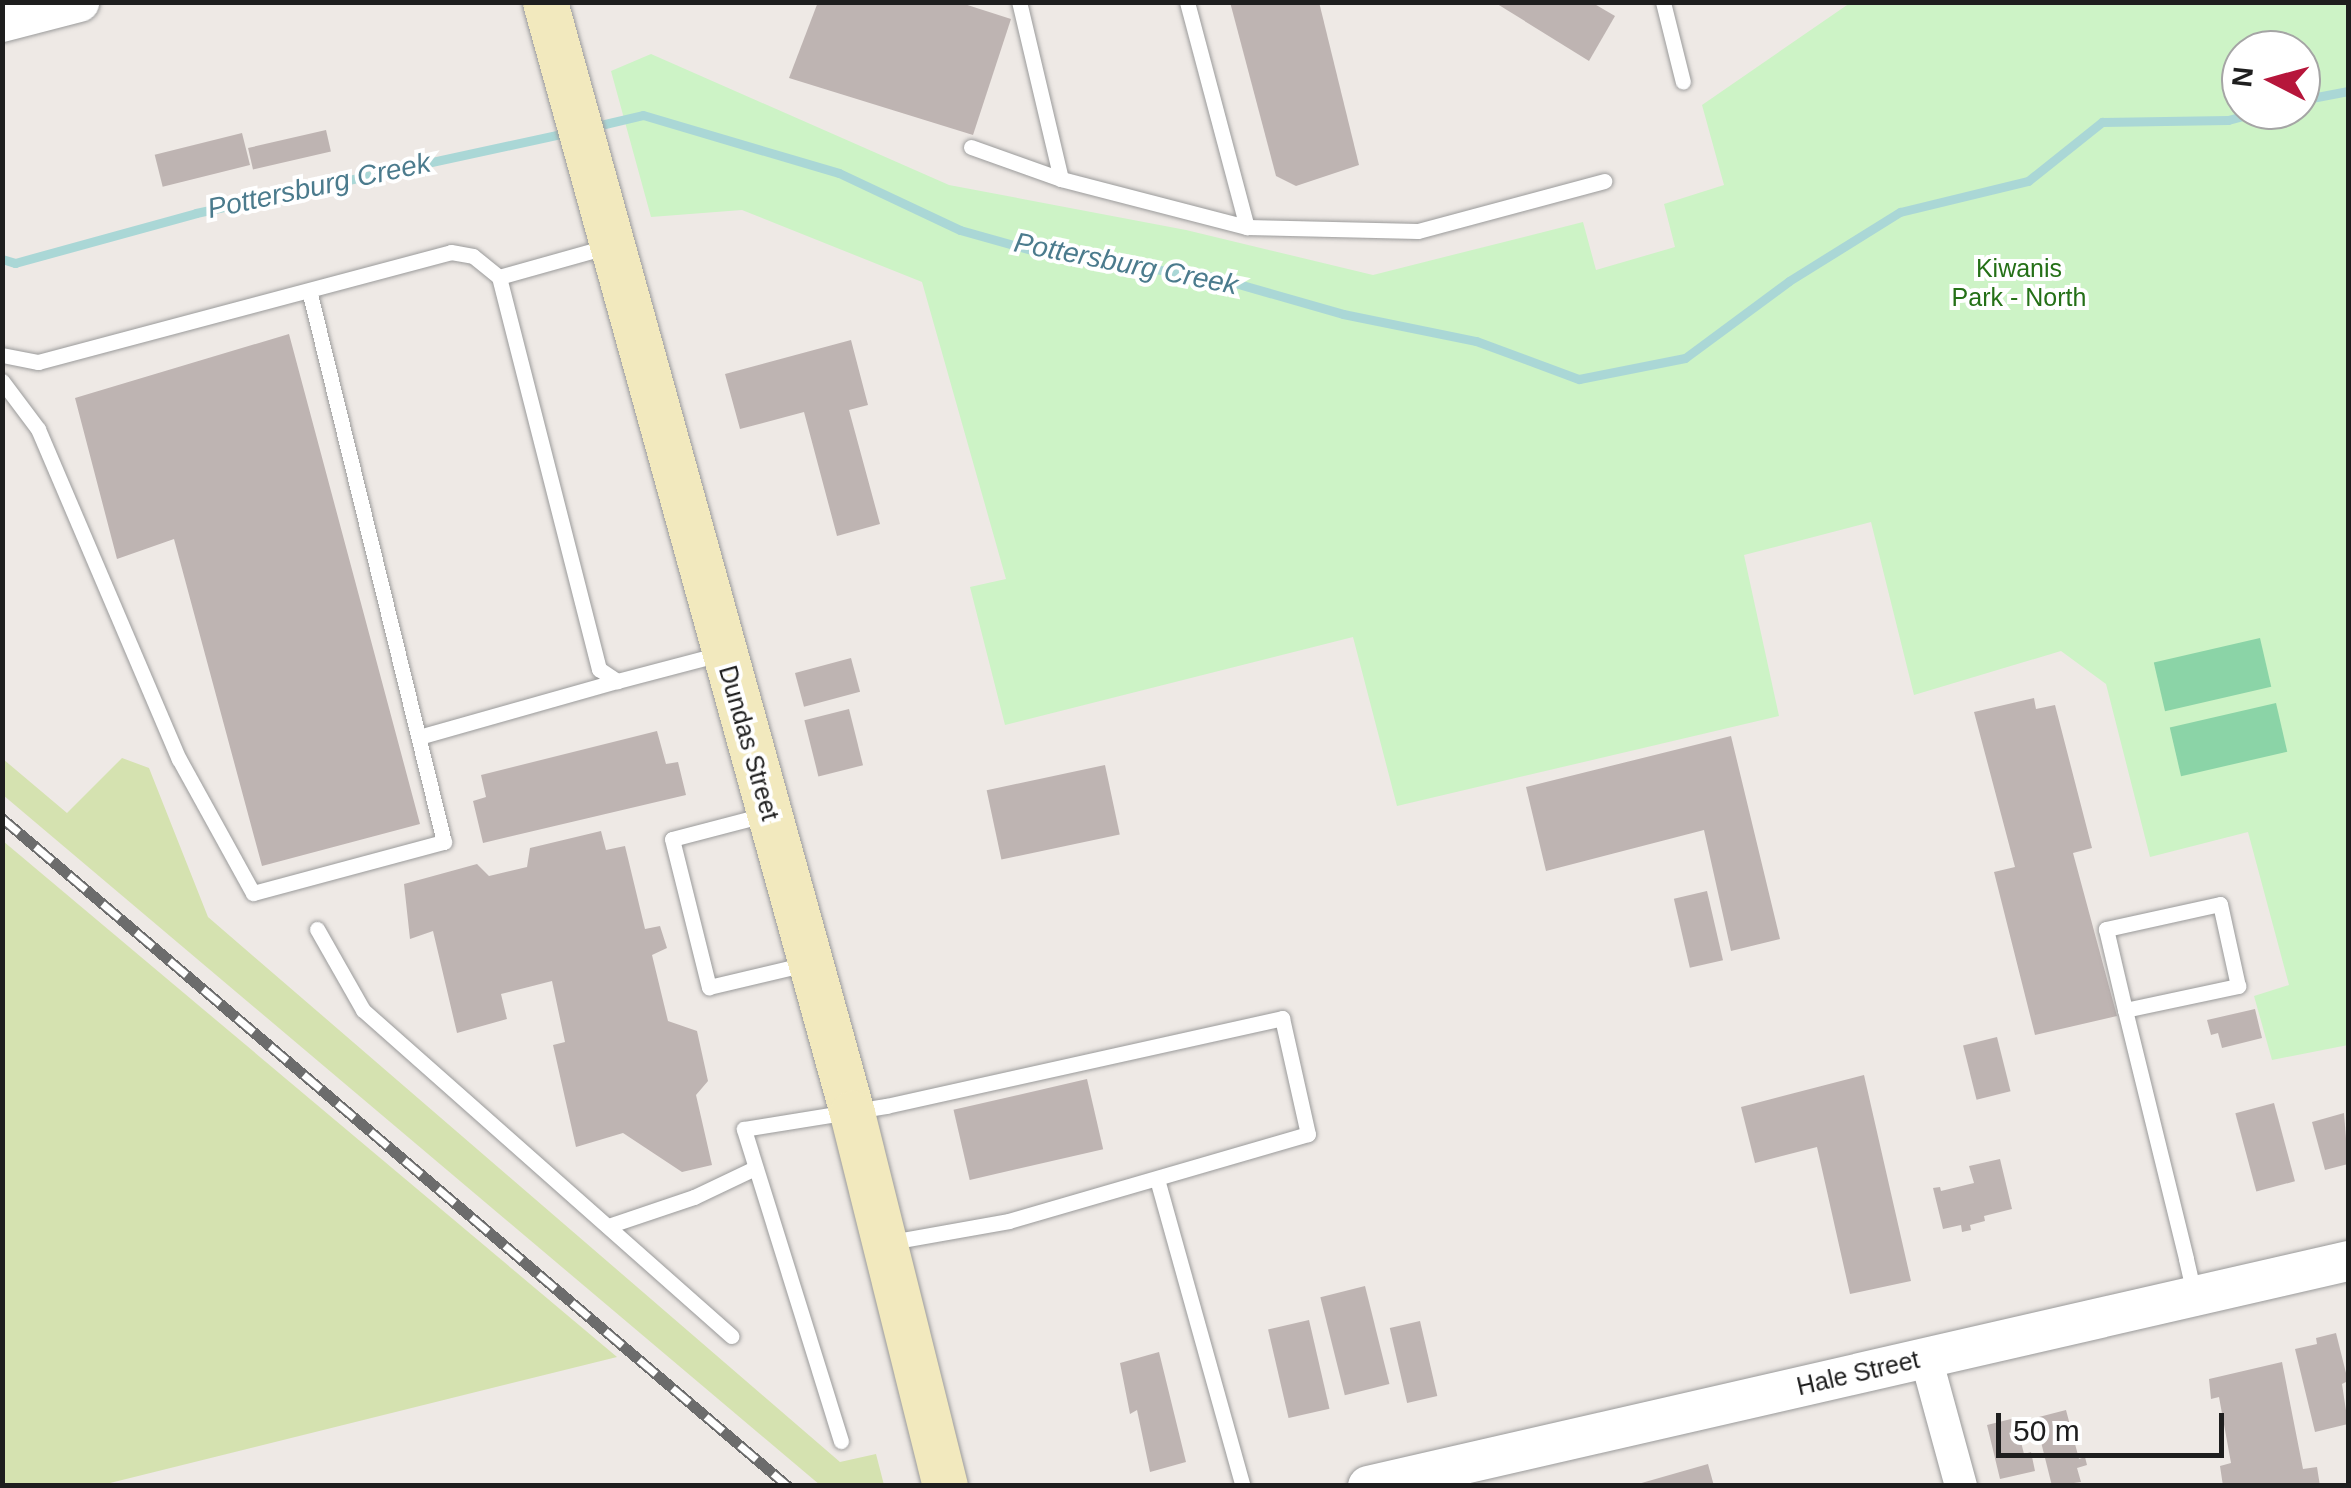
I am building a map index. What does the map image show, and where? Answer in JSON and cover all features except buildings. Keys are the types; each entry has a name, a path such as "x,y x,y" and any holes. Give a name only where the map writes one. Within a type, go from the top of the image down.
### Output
{"main road":[{"name":"Dundas Street","path":"545,2 852,1112 945,1486"}],"street":[{"path":"2,22 79,2"},
{"name":"Hale Street","path":"1368,1486 2348,1262"},
{"path":"1926,1358 1961,1486"}],"lane":[{"path":"1020,2 1061,179"},
{"path":"1186,2 1247,227"},
{"path":"1662,2 1683,82"},
{"path":"971,147 1061,179 1247,227 1418,231 1604,180"},
{"path":"498,277 610,246"},
{"path":"2,355 38,362 451,252 473,256 498,277 599,669 617,681"},
{"path":"2,380 38,429 180,759 253,893 444,842 309,290"},
{"path":"419,737 724,653"},
{"path":"768,814 672,840 709,987 810,962"},
{"path":"2126,1010 2238,986 2220,904 2106,929 2194,1296"},
{"path":"317,930 362,1010 731,1336"},
{"path":"841,1442 744,1129 852,1112 1282,1018 1308,1134 1009,1221 882,1244"},
{"path":"608,1226 694,1197 755,1168"},
{"path":"1156,1179 1243,1486"}],"green space":[{"name":"Kiwanis Park - North","path":"1850,3 2348,3 2348,1045 2272,1060 2254,996 2289,985 2248,832 2150,857 2106,684 2061,651 1914,695 1871,522 1744,555 1779,716 1397,806 1353,637 1005,725 970,587 1006,579 922,282 742,210 651,217 611,71 651,54 949,185 1186,230 1373,275 1583,222 1596,270 1675,247 1664,204 1724,185 1702,105"},
{"path":"2260,638 2271,687 2165,711 2154,663"},
{"path":"2276,703 2287,752 2181,776 2170,728"},
{"path":"122,758 149,768 208,917 840,1462 876,1454 884,1485 820,1485 3,795 3,759 67,813"},
{"path":"2,841 617,1357 102,1485 3,1485"}],"waterway":[{"name":"Pottersburg Creek","path":"2321,96 2348,91"},
{"name":"Pottersburg Creek","path":"592,127 643,115 839,173 960,230 1053,256 1214,277 1343,314 1476,341 1579,379 1685,358 1789,281 1900,212 2028,181 2102,122 2221,120"},
{"name":"Pottersburg Creek","path":"2,259 15,263 196,213 567,133"}],"railway":[{"path":"2,818 788,1486"}]}
